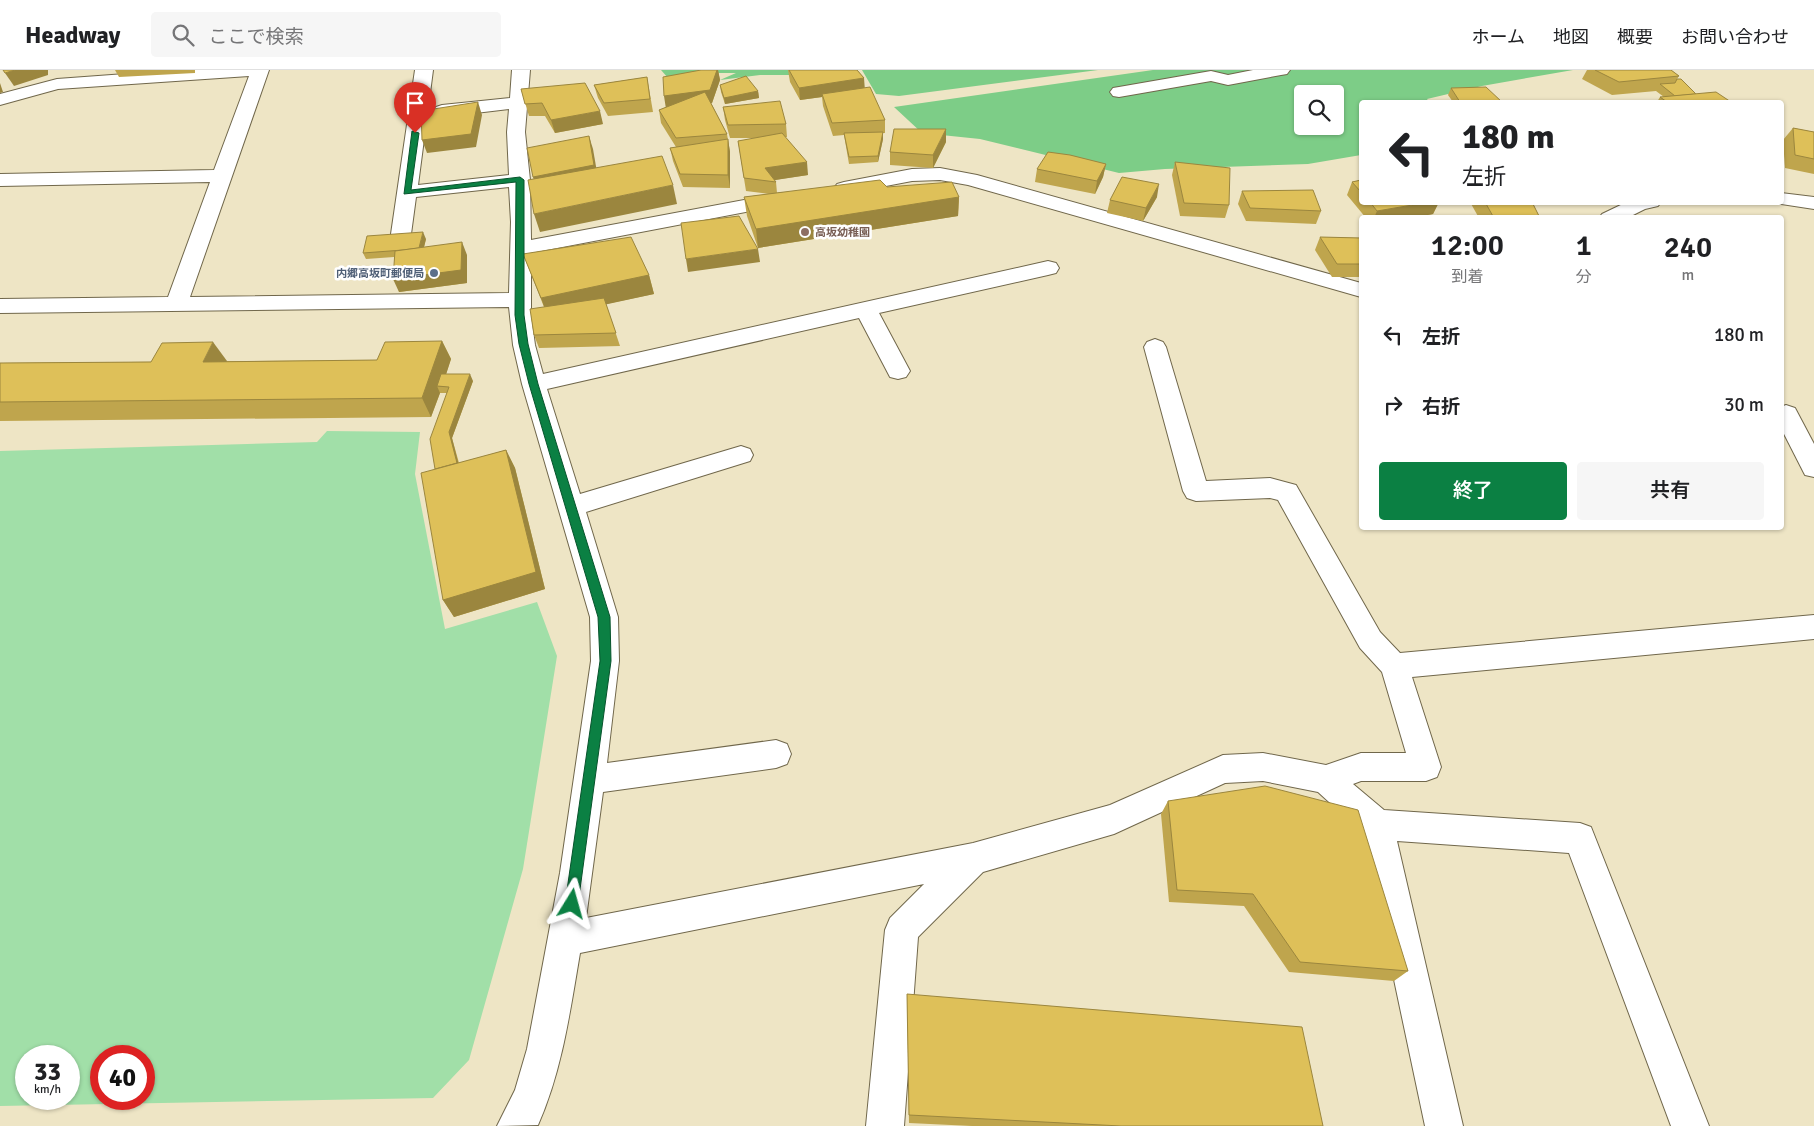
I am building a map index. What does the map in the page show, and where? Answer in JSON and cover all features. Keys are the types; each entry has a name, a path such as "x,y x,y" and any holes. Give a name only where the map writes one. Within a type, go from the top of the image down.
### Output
{"street":[{"path":"0,100 57,84 255,70"},
{"path":"176,304 260,70"},
{"path":"401,234 424,70"},
{"path":"516,1126 524,1114 540,1073 566,939 606,661 604,617 534,384 524,344 520,300 520,180 516,132 521,70"},
{"path":"1119,92 1211,76 1228,80 1281,70"},
{"path":"418,113 518,103"},
{"path":"520,248 912,175 940,174 970,180 1359,289"},
{"path":"0,180 222,176"},
{"path":"407,192 520,180"},
{"path":"1784,199 1814,203"},
{"path":"1616,215 1641,205"},
{"path":"534,384 1048,268"},
{"path":"0,306 520,300"},
{"path":"866,309 898,371"},
{"path":"566,939 973,859 1114,819 1223,769 1263,767 1326,779 1361,767 1426,767 1394,666 1370,640 1288,492 1270,488 1196,491 1155,347"},
{"path":"1786,414 1814,468"},
{"path":"571,507 741,455"},
{"path":"1394,666 1814,627"},
{"path":"589,780 776,754"},
{"path":"1326,779 1378,824 1444,1126"},
{"path":"1378,824 1580,838 1690,1126"},
{"path":"885,1126 902,930 973,859"}],"green space":[{"path":"661,70 816,70 801,75 760,75 720,80 736,73 705,73 668,78"},
{"path":"862,70 1098,70 899,96 876,94"},
{"path":"1153,70 1573,70 1482,86 1428,100 1359,100 1359,155 1308,164 1165,169 1119,173 980,139 922,133 894,107"},
{"path":"327,431 420,432 415,474 445,629 537,602 557,656 523,869 469,1060 433,1098 155,1103 155,1045 90,1045 90,1104 80,1105 80,1045 15,1045 15,1106 0,1106 0,451 317,442"}],"building":[{"path":"3,70 15,70 5,73"},
{"path":"701,70 717,70 710,90 664,96 663,77"},
{"path":"789,70 857,70 864,78 799,88"},
{"path":"1595,70 1671,70 1679,76 1619,82"},
{"path":"746,76 758,91 724,98 720,85"},
{"path":"647,77 650,99 604,103 594,85"},
{"path":"1677,79 1681,79 1696,94 1675,96 1660,84 1675,83"},
{"path":"585,83 600,111 551,120 542,103 525,104 521,89"},
{"path":"870,87 885,120 832,123 822,94"},
{"path":"1486,87 1500,100 1459,100 1451,88"},
{"path":"705,92 727,134 676,138 659,110"},
{"path":"1716,92 1728,100 1664,100 1660,97"},
{"path":"780,101 786,124 728,125 723,107"},
{"path":"478,102 471,134 422,140 421,111"},
{"path":"1793,128 1814,132 1814,159 1795,155"},
{"path":"894,129 946,129 933,155 890,152"},
{"path":"883,132 878,156 849,157 844,133"},
{"path":"782,133 807,162 765,168 776,182 744,178 738,141"},
{"path":"589,136 594,165 533,177 527,148"},
{"path":"728,139 728,175 680,174 670,148"},
{"path":"1048,152 1070,155 1106,164 1097,181 1037,169"},
{"path":"662,156 673,185 534,214 528,180"},
{"path":"1175,162 1230,168 1229,205 1184,203"},
{"path":"1122,177 1159,184 1146,208 1110,200"},
{"path":"880,180 887,187 952,182 959,197 756,229 744,197"},
{"path":"1359,180 1359,190 1352,182"},
{"path":"1313,190 1321,211 1250,208 1242,191"},
{"path":"1372,205 1412,205 1377,211"},
{"path":"1487,205 1534,205 1538,215 1492,215"},
{"path":"739,216 758,249 686,259 681,223"},
{"path":"423,232 419,248 363,253 367,236"},
{"path":"631,237 649,275 541,298 523,254"},
{"path":"1320,237 1359,238 1359,264 1337,264"},
{"path":"462,242 461,270 393,279 395,251"},
{"path":"604,298 616,333 534,335 530,309"},
{"path":"442,341 422,398 0,402 0,363 151,362 162,343 213,342 203,362 377,360 385,342"},
{"path":"441,374 470,374 449,432 457,463 435,469 430,439 449,387 437,386"},
{"path":"506,450 536,572 443,600 421,473"},
{"path":"1265,786 1358,810 1408,971 1300,962 1253,894 1177,890 1168,801"},
{"path":"907,994 1302,1027 1323,1126 1121,1126 909,1115"}],"place":[{"name":"高坂幼稚園","path":"805,232"},
{"name":"内郷高坂町郵便局","path":"434,273"}],"route":[{"path":"415,133 407,192 520,180 520,315 524,344 534,384 604,617 606,661 572,904"}]}
